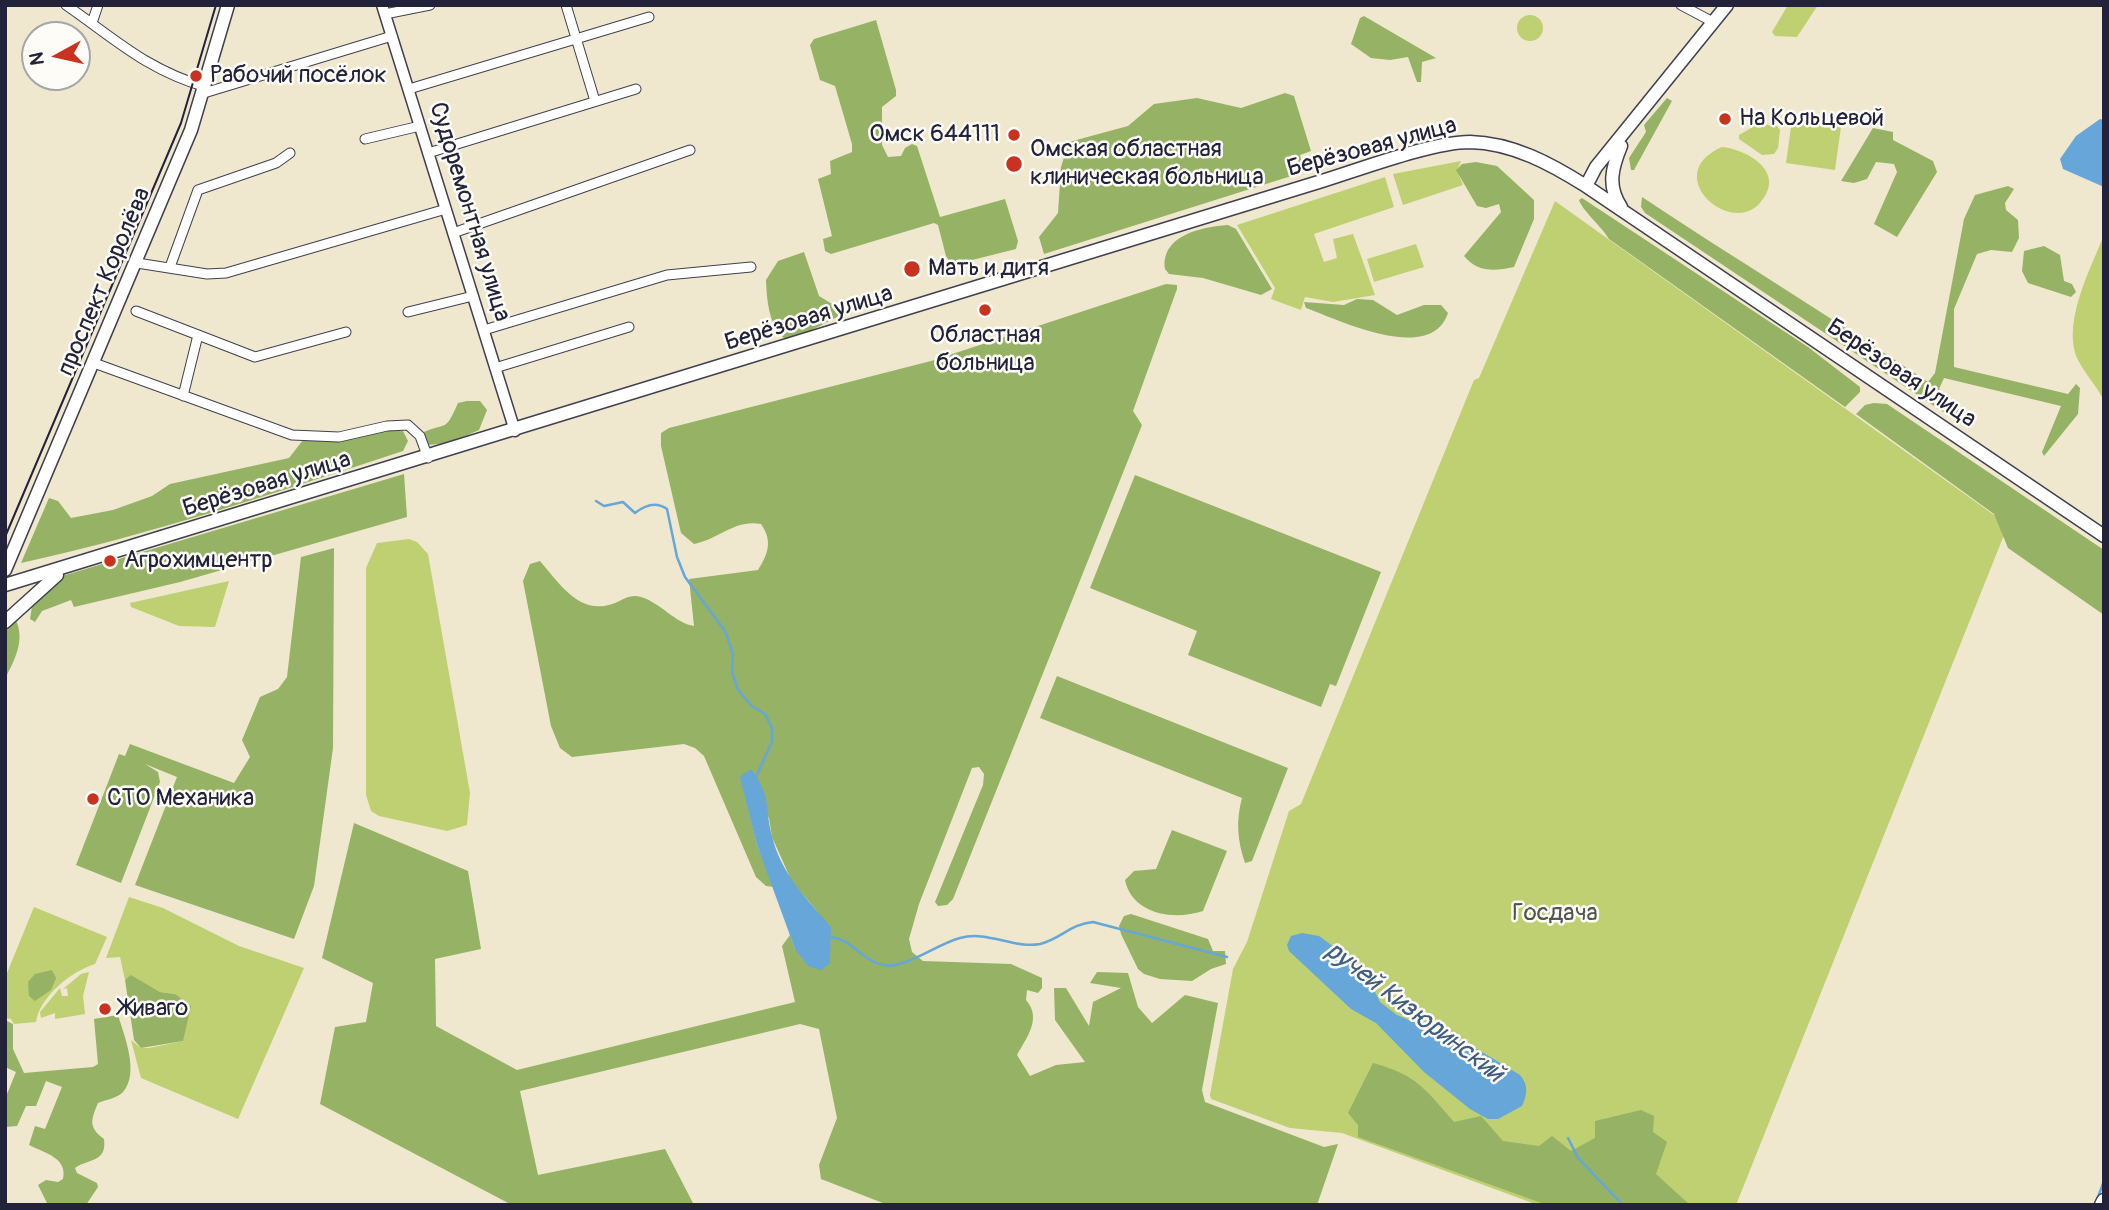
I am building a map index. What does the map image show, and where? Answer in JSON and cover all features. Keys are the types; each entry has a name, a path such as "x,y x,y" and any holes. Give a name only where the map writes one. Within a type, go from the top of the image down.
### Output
{"main road":[{"name":"проспект Королёва","path":"5,570 137,263 205,90 228,5"},
{"path":"1586,186 1596,167 1727,5"},
{"path":"1586,186 1621,146 1665,83"},
{"name":"Берёзовая улица","path":"5,585 66,569 1322,181 1454,143 1489,144 1524,153 1551,164 2104,536"},
{"path":"1621,146 1611,178 1615,197 1626,213"},
{"path":"5,622 46,583 66,569"}],"street":[{"path":"66,5 139,59 171,77 205,90 392,36"},
{"path":"92,23 98,5"},
{"path":"384,10 430,5"},
{"path":"566,5 595,101"},
{"path":"1681,5 1713,22"},
{"name":"Судоремонтная улица","path":"384,10 515,431"},
{"path":"408,89 649,17"},
{"path":"428,153 636,89"},
{"path":"365,139 420,126"},
{"path":"453,233 690,150"},
{"path":"170,267 198,190 276,163 290,153"},
{"path":"137,263 207,274 226,273 446,209"},
{"path":"484,330 667,275 751,267"},
{"path":"408,312 473,296"},
{"path":"136,311 255,357 346,332"},
{"path":"495,368 629,327"},
{"path":"183,396 198,335"},
{"path":"94,363 303,437 340,437 387,426 408,425 420,436 428,458"}],"green space":[{"path":"1788,5 1818,5 1797,37 1775,36 1772,32"},
{"path":"1530,15 1539,19 1543,28 1539,37 1530,41 1521,37 1517,28 1521,19"},
{"path":"1364,16 1436,58 1422,62 1421,82 1417,82 1408,57 1390,60 1371,58 1351,44 1360,18"},
{"path":"876,20 896,90 896,96 882,107 882,145 888,157 901,156 905,148 912,144 917,146 940,217 1005,199 1018,241 1016,249 952,265 946,256 938,225 934,223 831,254 825,251 823,239 832,236 818,179 831,174 830,161 852,152 852,144 835,86 820,80 810,45 814,39"},
{"path":"1285,93 1294,96 1311,151 1300,155 1304,172 1044,254 1039,237 1058,213 1061,167 1069,142 1128,126 1154,104 1197,98 1241,108"},
{"path":"1667,98 1672,101 1634,170 1631,170 1629,158 1646,132 1644,125"},
{"path":"1792,120 1841,127 1835,170 1786,163"},
{"path":"1758,124 1777,126 1780,130 1778,148 1774,154 1762,155 1739,139 1739,135"},
{"path":"1873,128 1893,132 1893,140 1933,161 1937,172 1897,237 1874,224 1897,172 1894,164 1876,162 1867,179 1854,183 1841,181"},
{"path":"1722,147 1753,158 1767,173 1767,193 1759,204 1746,212 1732,212 1718,207 1706,198 1699,185 1697,172 1705,159"},
{"path":"1461,161 1457,170 1463,185 1403,205 1393,174"},
{"path":"1476,162 1497,166 1534,200 1534,219 1514,267 1481,268 1464,256 1501,212 1499,204 1486,208 1477,206 1456,170 1462,164"},
{"path":"1385,177 1394,207 1314,234 1324,262 1337,258 1333,239 1353,234 1375,295 1333,302 1305,297 1301,310 1271,299 1275,288 1237,225"},
{"path":"2008,186 2014,189 2005,203 2006,210 2018,220 2019,238 2012,252 1991,250 1977,254 1954,309 1954,367 2068,394 2076,384 2080,388 2078,414 2044,456 2042,452 2061,406 1944,378 1939,389 1960,410 1962,421 1958,422 1645,213 1641,207 1642,197 1928,382 1935,373 1964,219 1975,195"},
{"path":"1582,198 1808,347 1860,387 1860,392 1845,407 1609,239 1581,204 1579,200"},
{"name":"Госдача","path":"1555,201 2008,525 1736,1205 1538,1205 1342,1133 1290,1128 1211,1099 1210,1095 1233,969 1247,942 1289,811 1301,804 1474,380 1479,378"},
{"path":"1228,225 1236,229 1272,289 1261,295 1203,278 1169,274 1165,269 1169,248 1184,235"},
{"path":"2104,235 2104,401 2078,360 2073,330 2080,296"},
{"path":"1416,244 1424,267 1374,282 1367,259"},
{"path":"2044,246 2060,255 2064,281 2072,284 2076,292 2071,297 2028,283 2022,271 2024,251"},
{"path":"804,252 819,296 842,310 839,316 789,342 782,337 773,323 768,306 766,280 778,261"},
{"path":"1166,284 1177,285 1177,289 1133,411 1142,425 953,899 947,905 938,906 935,902 983,785 984,774 979,767 972,768 919,904 909,939 912,952 923,961 1011,964 1042,978 1042,988 1038,993 1027,990 1026,1000 1031,1007 1033,1021 1017,1055 1030,1076 1056,1065 1085,1062 1055,1020 1054,988 1066,988 1089,1026 1093,1002 1121,988 1090,983 1097,972 1128,973 1138,1007 1152,1023 1185,995 1218,1003 1202,1090 1205,1102 1324,1147 1338,1144 1317,1205 888,1205 821,1179 819,1165 837,1118 819,1029 800,1024 520,1091 538,1175 665,1149 694,1205 512,1205 320,1104 335,1027 366,1022 373,983 322,958 354,823 468,871 481,949 435,959 436,1026 517,1070 795,1002 782,946 790,935 795,949 817,911 792,882 772,837 769,818 741,777 757,845 774,887 766,886 756,877 704,756 695,748 684,744 572,757 560,748 551,726 523,581 530,564 540,561 572,596 591,606 603,606 637,596 694,626 689,579 758,570 767,553 767,536 761,524 752,523 743,524 694,544 681,533 661,446 661,433 669,428 931,361"},
{"path":"1357,299 1373,300 1397,315 1424,305 1441,305 1448,313 1438,328 1423,336 1404,337 1361,329 1306,308 1304,302 1344,305"},
{"path":"480,401 487,410 479,430 450,443 427,445 424,432 445,425 458,403"},
{"path":"1887,404 2104,550 2104,615 2008,548 1994,514 1856,414 1865,405"},
{"path":"374,430 403,431 408,441 403,451 166,526 21,563 49,498 58,501 71,518 113,510 152,496 170,484 289,458 303,440 337,440"},
{"path":"404,474 407,517 180,582 74,607 71,600 42,611 35,622 30,619 33,600 62,576"},
{"path":"1135,475 1381,572 1336,686 1330,684 1321,707 1188,655 1197,631 1090,588"},
{"path":"409,539 417,542 428,554 470,793 467,825 447,831 379,816 371,811 366,795 366,568 377,543"},
{"path":"334,548 333,748 314,886 294,939 135,885 177,777 145,764 158,772 160,782 121,883 76,865 119,754 125,756 130,744 234,783 250,757 242,740 260,697 278,689 287,677 301,557"},
{"path":"229,581 215,627 179,626 131,607 130,603"},
{"path":"16,620 19,643 5,679 5,626"},
{"path":"1057,676 1288,768 1252,861 1245,863 1240,846 1238,822 1242,798 1040,718"},
{"path":"1172,830 1227,851 1203,911 1179,915 1155,912 1136,901 1129,892 1125,880 1134,871 1156,869"},
{"path":"129,897 163,908 239,946 304,968 238,1119 141,1078 131,1040 141,1048 183,1041 175,994 160,992 132,976 125,980 120,957 106,958"},
{"path":"34,907 107,937 95,964 77,972 58,986 44,1003 36,1022 14,1024 11,1019 5,1018 5,978"},
{"path":"1131,914 1208,939 1213,951 1225,951 1226,964 1211,969 1192,981 1160,979 1144,974 1138,969 1119,926 1124,916"},
{"path":"52,970 56,978 51,990 35,1001 29,996 28,982 35,974"},
{"path":"89,972 83,996 85,1014 55,1019 55,1013 41,1018 40,1012 60,988 62,996 68,996 67,988 63,989 81,974"},
{"path":"131,975 160,992 175,994 191,1006 183,1041 141,1048 134,1040 125,980"},
{"path":"118,1015 129,1054 128,1084 121,1094 98,1103 92,1123 95,1131 104,1139 103,1152 96,1159 75,1168 77,1173 97,1183 98,1187 86,1205 48,1205 38,1185 46,1180 58,1182 63,1179 64,1172 54,1157 29,1145 35,1126 45,1129 62,1087 46,1081 36,1106 26,1106 17,1126 5,1127 5,1099 16,1072 5,1067 5,1020 13,1024 13,1049 24,1073 93,1067 98,1064 94,1019"},
{"path":"1373,1063 1410,1078 1454,1122 1481,1116 1503,1141 1539,1146 1552,1136 1571,1151 1595,1138 1595,1121 1641,1110 1654,1116 1653,1132 1667,1142 1656,1174 1690,1205 1547,1205 1358,1137 1358,1125 1348,1113"}],"water":[{"path":"2100,119 2104,120 2104,187 2063,169 2060,159 2076,136"},
{"path":"751,769 765,794 776,850 788,874 831,927 830,963 821,970 808,966 795,949 757,845 740,777"},
{"path":"1302,933 1319,936 1341,952 1370,982 1380,1002 1397,1015 1477,1049 1520,1075 1526,1090 1522,1106 1498,1119 1488,1119 1470,1109 1424,1072 1376,1023 1351,1009 1289,951 1287,945 1291,936"}],"waterway":[{"name":"ручей Кизюринский","path":"596,501 604,506 623,502 635,513 651,505 667,509 677,557 685,577 725,631 733,654 732,672 738,690 752,706 765,714 772,728 772,742 756,777"},
{"name":"ручей Кизюринский","path":"829,937 846,942 876,963 895,965 960,938 980,936 1020,944 1040,944 1085,923 1093,922 1227,957"},
{"name":"ручей Кизюринский","path":"1568,1138 1578,1158 1623,1205"},
{"path":"2095,1205 2104,1181"}],"tram line":[{"path":"5,537 181,123 216,5"}],"place":[{"name":"Рабочий посёлок","path":"196,76"},
{"name":"На Кольцевой","path":"1725,119"},
{"name":"Омск 644111","path":"1014,135"},
{"name":"Омская областная клиническая больница","path":"1014,164"},
{"name":"Мать и дитя","path":"912,269"},
{"name":"Областная больница","path":"985,310"},
{"name":"Агрохимцентр","path":"110,561"},
{"name":"СТО Механика","path":"93,799"},
{"name":"Живаго","path":"105,1009"}]}
